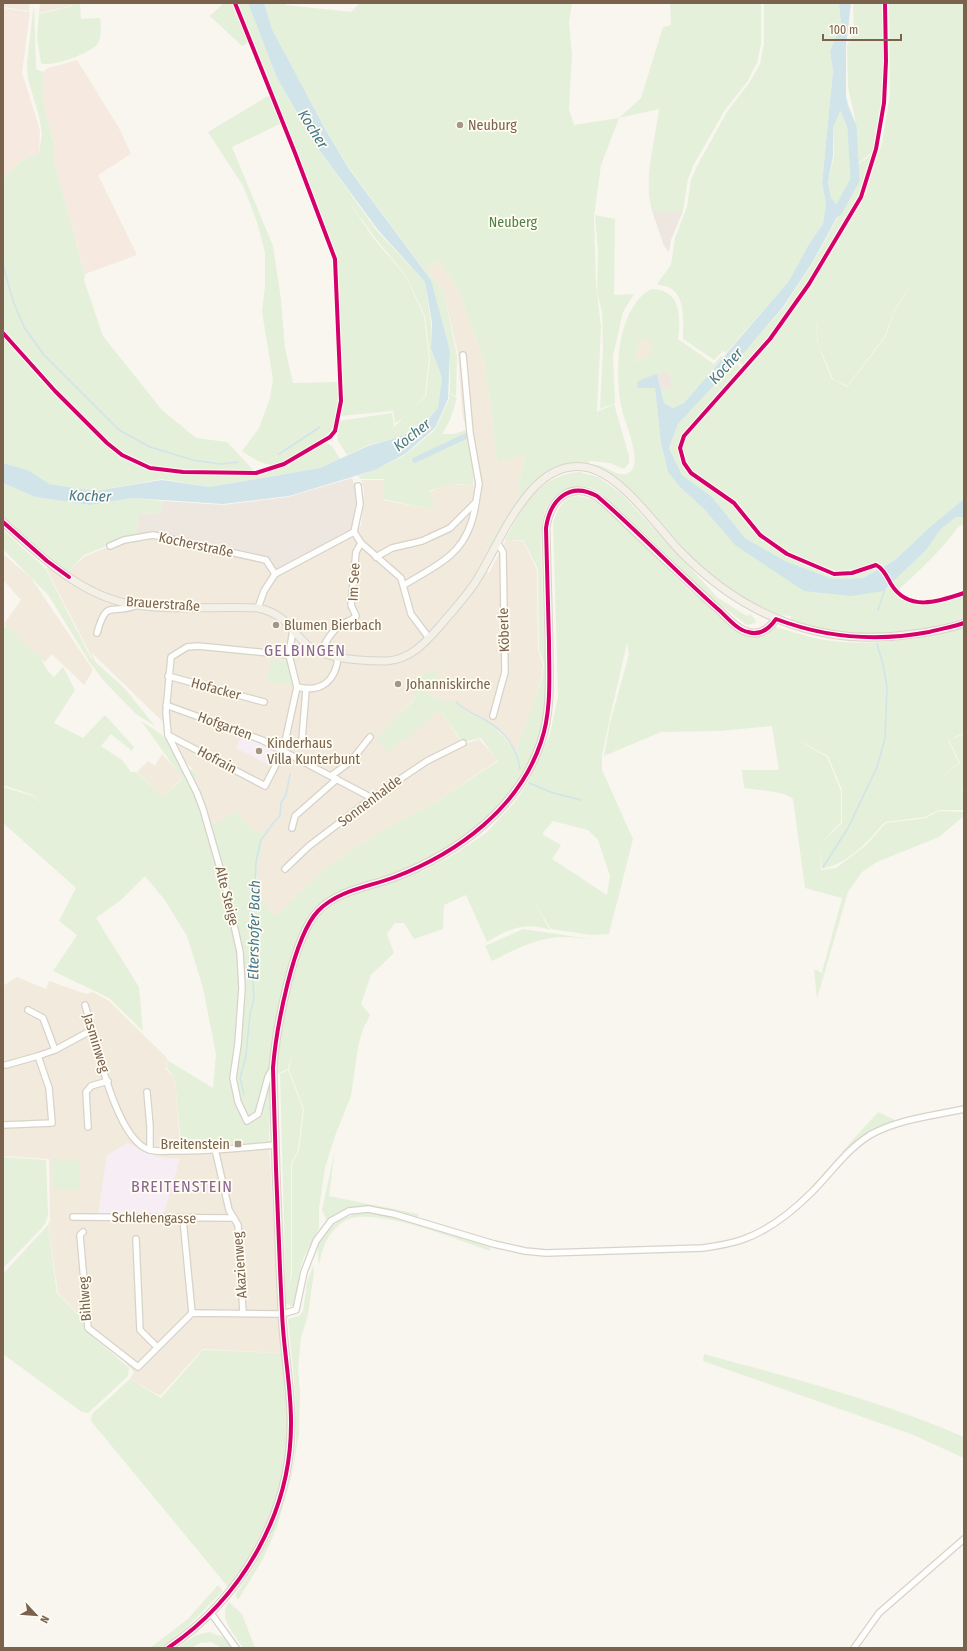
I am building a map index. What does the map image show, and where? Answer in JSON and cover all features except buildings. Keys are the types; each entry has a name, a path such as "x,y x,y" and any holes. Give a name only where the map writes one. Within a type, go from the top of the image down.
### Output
{"main road":[{"path":"320,653 338,657 396,660 415,651 429,638 477,581 530,491 545,477 561,469 577,466 586,467 610,479 624,490 682,553 706,575 733,595 776,620 822,633 876,638 922,633 964,622"},
{"path":"168,1648 211,1613 225,1599 249,1566 268,1531 281,1495 286,1475 291,1421 282,1314 273,1068 279,1027 294,964 302,938 312,918 319,909 336,897 394,877 454,848 487,823 501,809 515,792 531,766 543,735 549,700 546,528 549,511 563,495 576,491 587,491 597,496 744,631 754,634 761,632 771,626 776,620"},
{"name":"Brauerstraße","path":"3,522 47,561 76,581 102,596 138,605 258,608 276,613 306,644 320,653"}],"street":[{"path":"404,585 450,556 459,548 473,520 479,484 470,433 463,355"},
{"path":"358,486 360,504 354,532 361,543 401,578 411,614 429,638"},
{"path":"376,557 392,548 422,541 450,528 476,502"},
{"path":"258,608 264,591 275,574 354,532"},
{"name":"Kocherstraße","path":"110,546 124,540 153,535 266,560 275,574"},
{"name":"Im See","path":"320,653 328,637 342,623 353,619 356,616 351,605 356,552 361,543"},
{"name":"Köberle","path":"493,716 505,672 503,552 498,544"},
{"path":"97,633 104,612 109,609 128,609 138,605"},
{"path":"283,751 297,688 289,655 293,629"},
{"path":"168,735 166,705 171,657 187,647 198,646 289,655 306,644"},
{"path":"297,688 306,690 318,689 325,686 335,673 338,657"},
{"name":"Hofacker","path":"168,676 264,702"},
{"path":"302,740 306,690"},
{"name":"Hofgarten","path":"166,705 262,740 372,798"},
{"name":"Alte Steige","path":"168,735 197,793 203,809 226,889 240,952 241,1002 238,1044 233,1078 238,1102 247,1121 258,1114 268,1077 273,1068"},
{"name":"Hofrain","path":"168,735 265,786 283,751"},
{"path":"331,776 351,761 370,737"},
{"name":"Sonnenhalde","path":"285,870 309,846 372,798 427,762 463,743"},
{"path":"292,828 295,816 337,780"},
{"name":"Jasminweg","path":"85,1005 108,1081 123,1123 137,1143 150,1150"},
{"path":"28,1010 43,1018 55,1050"},
{"path":"6,1065 55,1050 92,1030"},
{"path":"3,1125 52,1123 49,1088 36,1057"},
{"name":"Jasminweg","path":"88,1127 86,1092 90,1086 108,1081"},
{"path":"147,1092 150,1126 150,1150 215,1149 275,1145"},
{"path":"136,1239 140,1330 157,1347 192,1313 282,1314 293,1312 298,1307 304,1272 321,1234 331,1221 349,1211 368,1209 394,1214 494,1244 525,1251 546,1253 696,1248 724,1245 745,1239 787,1214 812,1192 846,1154 870,1135 899,1124 964,1109"},
{"name":"Akazienweg","path":"215,1149 229,1210 234,1218 239,1237 244,1313"},
{"name":"Schlehengasse","path":"73,1217 183,1219 234,1218"},
{"path":"183,1219 192,1313"},
{"name":"Bihlweg","path":"83,1232 80,1235 88,1328 138,1367 157,1347"},
{"path":"854,1648 879,1613 964,1539"},
{"path":"211,1613 236,1648"}],"shaded area":[{"path":"3,3 30,3 29,11 3,7"},
{"path":"40,3 79,3 79,4 39,13"},
{"path":"3,8 30,12 22,73 40,130 39,153 21,161 3,180"},
{"path":"77,60 119,128 131,154 98,175 137,255 85,274 53,157 55,146 44,106 43,72 48,68"},
{"path":"652,211 683,211 671,240 669,252 664,246"},
{"path":"439,260 458,289 483,357 492,414 497,462 526,455 518,483 520,495 490,543 480,567 489,573 506,540 523,541 537,570 538,649 543,665 541,680 516,751 504,735 480,717 472,716 465,712 456,702 445,702 427,693 416,697 377,739 424,724 440,709 463,745 479,739 498,760 435,803 381,831 323,870 275,918 255,890 258,862 265,834 253,830 236,812 208,828 194,782 199,775 184,761 163,722 92,653 99,671 46,568 67,572 85,556 137,536 157,538 264,559 274,570 361,526 364,491 361,480 384,480 383,500 434,510 429,492 448,484 474,486 475,467 462,412 458,354 444,293 426,268"},
{"path":"638,339 651,339 651,356 635,362"},
{"path":"669,371 673,387 661,391 657,374"},
{"path":"352,478 357,492 353,529 274,570 264,557 158,534 137,534 138,513 161,514 163,501 223,505 288,497"},
{"path":"3,554 31,578 93,670 84,685 52,654 45,662 4,624 21,600 3,580"},
{"name":"Kinderhaus Villa Kunterbunt","path":"242,735 277,749 271,766 236,748"},
{"path":"162,754 183,777 163,797 137,772 148,761 155,766"},
{"path":"17,977 46,989 49,981 86,994 93,992 109,1001 167,1058 166,1069 175,1078 180,1147 269,1142 281,1353 203,1349 160,1396 130,1379 134,1372 58,1293 48,1224 50,1221 49,1159 3,1156 3,986"},
{"path":"128,1143 157,1157 180,1159 164,1213 98,1214 107,1155"}],"green space":[{"path":"34,3 36,69 43,72 44,106 55,147 53,157 85,275 84,280 103,336 162,410 196,438 227,442 256,473 286,465 318,445 327,443 332,446 340,459 320,468 210,487 162,479 95,491 49,484 30,471 3,463 3,333 55,391 107,443 122,455 136,463 162,470 122,453 107,442 21,352 3,329 3,180 21,161 39,153 42,134 39,116 28,79 27,63"},
{"path":"72,3 80,3 81,19 100,18 101,34 98,43 88,51 71,59 62,62 46,64 41,63 37,38 39,14 73,6"},
{"path":"224,3 235,4 249,42 242,46 210,16"},
{"path":"238,3 248,3 277,78 317,147 377,231 425,282 431,324 431,350 442,378 438,408 421,426 396,438 368,445 347,455 337,439 338,421 392,413 394,426 390,431 403,419 395,423 393,411 340,416 341,390 338,286 334,250","holes":["348,200 375,238 405,274 425,316 430,359 426,396 412,410 425,396 429,358 424,316 405,275 374,239"]},
{"name":"Neuberg","path":"264,3 285,3 286,5 351,12 360,3 572,3 569,22 572,55 569,109 574,125 619,118 601,165 594,216 596,285 601,327 597,412 614,404 629,456 629,463 624,469 610,463 590,461 589,463 560,466 540,477 520,499 480,568 490,543 520,495 518,484 526,455 497,462 492,414 483,357 458,289 439,260 426,268 444,293 457,356 456,396 450,393 450,351 430,278 349,168 325,129 272,29"},
{"path":"670,3 761,3 761,44 757,63 747,82 725,110 694,164 688,179 683,211 652,211 649,173 659,109 619,118 641,98 663,27 671,25"},
{"path":"764,3 839,3 841,25 830,51 833,71 822,183 826,203 823,224 809,244 789,281 726,353 723,351 714,360 683,339 683,318 679,298 670,288 657,284 671,265 675,238 687,207 691,180 697,166 727,112 749,83 760,64 764,44"},
{"path":"853,3 884,3 883,83 877,135 873,152 858,163 855,119 848,87 847,46 854,30"},
{"path":"889,3 964,3 964,499 931,526 895,560 883,566 874,564 848,571 837,571 829,570 802,559 777,545 762,534 728,496 688,468 682,456 682,446 684,436 745,370 802,298 745,367 737,360 784,307 812,264 857,183 858,164 881,148 890,95","holes":["925,265 895,310 886,336 847,387 832,379 819,347 833,379 847,386 885,336 895,309"]},
{"path":"268,96 271,97 282,123 232,147 273,246 281,299 285,348 293,383 337,382 338,396 337,415 331,434 328,434 321,440 322,441 275,465 266,464 256,460 242,451 259,428 270,398 273,379 262,312 265,285 265,252 256,219 243,186 208,132"},
{"path":"841,109 850,134 849,148 851,179 837,205 831,198 828,182 834,156 833,129"},
{"path":"595,215 615,219 614,295 634,294 623,312 613,356 615,403 600,409 603,347 602,312 597,292 598,252"},
{"path":"651,289 661,290 668,294 674,299 679,313 678,339 714,364 721,356 724,356 684,403 673,408 664,403 661,391 673,387 669,371 645,378 649,388 655,388 661,443 668,472 680,487 705,510 804,591 883,591 890,585 897,594 905,600 924,604 934,603 964,594 964,618 925,629 871,634 839,631 807,625 791,620 791,616 776,614 745,598 717,580 693,559 642,501 630,490 618,480 604,472 588,466 593,464 599,465 616,473 627,474 634,466 634,450 622,410 618,379 618,361 624,327 639,298","holes":["638,339 651,339 651,355 636,362"]},
{"path":"735,363 743,369 683,435 680,448 684,463 691,473 734,504 759,536 787,554 834,575 852,573 875,566 879,569 863,578 833,579 785,561 745,538 712,497 682,475 669,448 678,424"},
{"path":"449,393 457,398 450,420 442,434 454,434 466,430 474,467 473,486 462,484 451,485 429,491 434,510 383,499 384,479 361,479 358,476 375,470 405,455 435,430 449,399"},
{"path":"580,472 598,477 621,493 718,598 747,616 750,614 755,619 756,623 747,625 707,595 618,511 605,496 595,490 583,487 570,488 559,493 547,507 543,518 541,531 543,621 547,695 542,725 534,752 522,775 507,797 489,816 468,833 445,849 419,864 421,872 453,855 486,833 514,803 528,782 549,737 558,697 553,522 565,501 576,496 591,499 600,503 689,590 748,637 767,634 775,627 826,640 858,643 904,640 964,626 964,733 948,740 959,763 931,784 960,763 949,740 964,734 964,785 961,794 964,788 964,810 939,810 925,817 885,822 857,851 849,857 832,866 822,869 820,844 821,870 836,868 865,846 886,823 926,818 939,811 964,812 964,816 939,837 877,862 862,872 848,892 817,999 814,969 824,974 822,972 842,898 805,888 793,799 784,794 744,788 742,770 779,770 772,726 719,731 661,732 604,756 610,723 629,654 627,643 602,755 602,770 633,839 609,934 591,935 551,929 534,902 550,930 541,927 525,926 510,930 487,942 466,895 444,905 443,929 414,939 404,923 395,923 387,934 394,953 371,975 361,1004 370,1015 363,1029 358,1047 351,1096 335,1136 325,1168 319,1208 319,1228 304,1257 300,1270 295,1303 293,1306 290,1306 286,1303 280,1074 288,1070 303,1109 298,1150 291,1164 291,1275 287,1292 292,1275 292,1164 299,1150 304,1109 289,1070 292,1055 288,1069 271,1077 269,1142 181,1147 175,1078 167,1068 167,1060 213,1088 216,1054 203,988 187,936 164,899 145,876 121,900 96,918 139,987 143,1031 109,998 53,971 77,935 59,921 76,888 3,823 3,787 33,796 45,806 33,795 3,785 3,629 6,626 41,658 47,670 54,677 63,667 75,690 54,723 83,738 105,715 134,747 132,751 111,734 101,746 122,760 131,772 136,772 163,797 183,778 141,721 161,734 167,741 186,775 192,769 199,775 194,782 203,792 200,797 227,886 211,826 236,812 253,830 265,834 258,862 255,890 275,917 323,870 381,831 435,803 498,761 481,738 462,742 440,709 424,724 388,752 376,739 413,701 416,697 412,691 418,679 432,668 440,678 427,693 445,702 456,702 466,712 489,723 503,736 516,752 542,679 544,664 539,649 538,569 523,540 505,540 518,516 534,495 553,479 565,474","holes":["794,738 828,756 842,790 842,823 820,844 841,822 841,791 827,757","553,821 588,830 598,840 610,876 607,895 552,859 561,845 542,834"]},
{"path":"3,483 35,497 90,505 132,498 163,501 161,514 138,513 137,534 84,555 67,572 3,517"},
{"path":"956,517 964,517 964,525 959,526 938,552 897,591 892,582 926,550 941,529"},
{"path":"3,530 45,568 91,658 125,689 155,726 136,714 105,682 90,663 49,596 3,549"},
{"path":"271,660 287,661 292,685 267,682"},
{"path":"523,929 604,941 572,937 552,938 525,945 492,961 485,946"},
{"path":"878,1112 895,1120 857,1141 846,1152 842,1152"},
{"path":"335,1150 329,1196 418,1214 418,1218 381,1209 352,1209 329,1222 322,1210"},
{"path":"3,1157 46,1160 48,1215 46,1222 41,1229 3,1268"},
{"path":"52,1159 80,1161 79,1190 53,1189"},
{"path":"359,1213 393,1216 409,1220 491,1247 490,1251 437,1232 393,1220 373,1217 356,1217 337,1226 329,1236 319,1266 318,1247 325,1233 340,1220"},
{"path":"48,1225 57,1293 83,1320 84,1329 129,1368 128,1376 88,1413 82,1412 3,1354 3,1274"},
{"path":"313,1266 314,1272 308,1315 301,1338 298,1369 300,1392 299,1434 292,1475 277,1527 263,1559 238,1600 235,1595 260,1556 271,1535 287,1491 295,1445 296,1422 288,1319 299,1316 303,1311 307,1282"},
{"path":"203,1350 281,1353 287,1394 288,1435 286,1456 276,1496 261,1534 240,1570 228,1587 91,1421 92,1414 130,1379 161,1398"},
{"path":"704,1354 836,1391 933,1424 964,1437 964,1458 911,1434 703,1361"},
{"path":"218,1585 223,1591 187,1627 162,1648 150,1648 188,1619"},
{"path":"229,1602 242,1614 255,1648 243,1648 228,1626 225,1614"},
{"path":"209,1632 223,1637 232,1648 222,1648 211,1642 200,1643 191,1648 177,1648 194,1636"}],"water":[{"name":"Kocher","path":"248,3 264,3 272,29 325,129 349,169 431,280 450,351 448,399 435,428 405,454 375,470 289,496 223,504 132,498 90,505 35,497 3,483 3,463 30,471 49,484 95,491 162,480 210,487 320,468 368,446 396,438 421,427 438,408 442,378 431,349 432,323 425,282 378,230 317,147 277,78"},
{"name":"Kocher","path":"839,3 851,3 846,46 846,98 833,128 833,156 828,182 831,198 841,210 812,263 783,307 735,363 678,424 669,448 682,475 712,497 745,538 785,561 833,579 863,578 895,560 931,526 964,499 964,517 956,517 941,529 926,550 883,591 851,596 804,591 735,545 705,510 680,487 668,472 661,443 655,388 638,388 637,382 657,374 664,403 673,408 684,403 789,281 809,244 823,224 826,203 822,183 833,71 830,51 841,25"}],"waterway":[{"path":"831,216 838,211 855,180 852,127 844,107 840,91"},
{"path":"3,265 13,301 24,327 44,355 119,430 150,447 193,460 220,464 238,462"},
{"path":"279,454 320,427"},
{"path":"415,460 466,436"},
{"path":"878,610 885,589"},
{"path":"823,867 848,828 877,767 885,739 887,687 883,664 877,644"},
{"path":"456,702 492,724 504,734 513,747 520,769"},
{"name":"Eltershofer Bach","path":"244,1094 240,1078 246,1056 250,1014 254,999 252,964 255,950 251,904 255,889 256,862 261,840 280,816 281,803 286,795 290,774"},
{"path":"529,783 553,793 581,800"}],"cycle path":[{"path":"3,333 55,391 107,443 122,455 150,468 183,472 256,473 284,464 330,437 335,431 341,401 335,259 295,153 235,3"},
{"path":"885,3 886,61 884,103 876,149 861,197 809,284 770,339 684,436 680,448 684,463 691,473 734,503 760,535 787,554 834,574 852,573 876,565 883,570 898,593 915,602 934,601 964,593"},
{"path":"168,1648 195,1627 219,1604 240,1578 258,1550 272,1519 283,1488 289,1455 291,1407 283,1325 273,1068 278,1031 287,985 301,941 309,924 318,911 335,898 354,890 395,877 418,867 463,841 502,807 518,788 531,766 541,742 547,718 549,642 546,528 548,518 557,502 562,496 570,492 587,492 597,496 732,623 744,631 752,633 764,631 776,619 832,634 890,637 929,632 964,623"},
{"path":"3,522 47,561 69,577"}],"place":[{"name":"Neuburg","path":"460,125"},
{"name":"Blumen Bierbach","path":"276,625"},
{"name":"Johanniskirche","path":"398,684"},
{"name":"Kinderhaus Villa Kunterbunt","path":"259,751"},
{"name":"Breitenstein","path":"238,1144"}],"district":[{"name":"GELBINGEN","path":"305,650"},
{"name":"BREITENSTEIN","path":"182,1186"}]}
